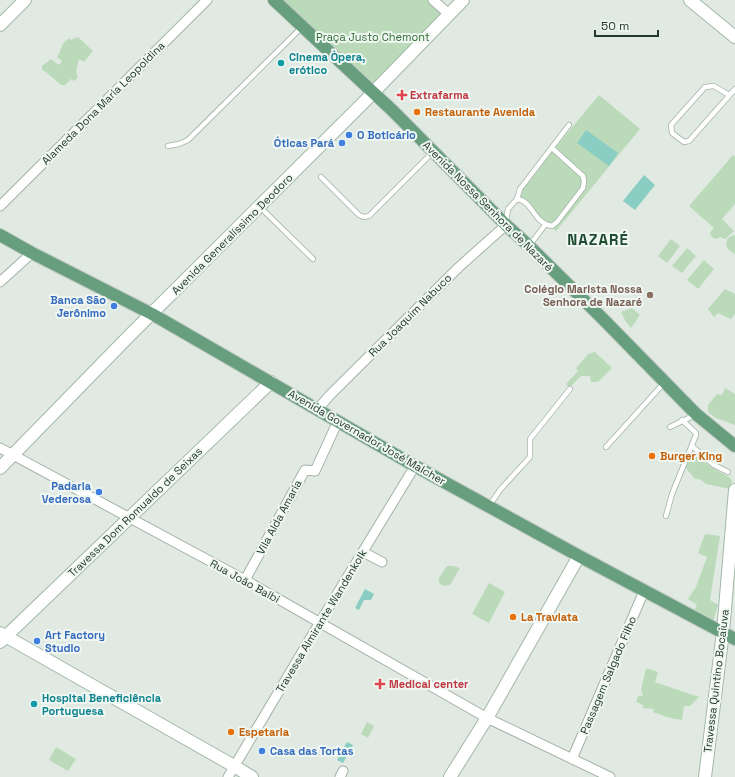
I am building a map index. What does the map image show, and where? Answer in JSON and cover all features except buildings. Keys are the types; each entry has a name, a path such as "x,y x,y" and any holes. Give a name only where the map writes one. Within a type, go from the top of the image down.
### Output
{"main road":[{"name":"Avenida Nossa Senhora de Nazaré","path":"274,0 434,152 696,414 735,446"},
{"name":"Avenida Governador José Malcher","path":"0,235 32,253 152,314 318,408 415,466 735,639"}],"street":[{"path":"0,26 25,0"},
{"name":"Alameda Dona Maria Leopoldina","path":"0,206 207,0"},
{"path":"433,0 449,14"},
{"name":"Avenida Generalíssimo Deodoro","path":"0,468 373,93 463,0"},
{"path":"690,0 735,37"},
{"name":"Rua Joaquim Nabuco","path":"318,408 459,267 506,225"},
{"path":"0,282 32,253"},
{"name":"Travessa Dom Romualdo de Seixas","path":"2,637 271,382"},
{"name":"Vila Alda Amaria","path":"246,580 305,470 315,471 338,421"},
{"name":"Rua João Balbi","path":"0,448 246,580 487,718 607,776"},
{"name":"Travessa Almirante Wandenkolk","path":"228,777 415,466"},
{"name":"Travessa Quintino Bocaiuva","path":"705,777 723,632 735,490"},
{"path":"363,552 382,562"},
{"path":"450,777 487,718 579,556"},
{"name":"Passagem Salgado Filho","path":"572,759 644,591"},
{"path":"2,637 252,777"}],"lane":[{"path":"168,146 179,144 188,140 303,26"},
{"path":"729,95 714,86 705,87 671,125 672,133 684,142 689,141 735,89"},
{"path":"506,225 508,209 517,199 520,189 570,125"},
{"path":"517,199 528,204 540,221 545,225 552,226 557,222 583,188 584,181 582,176 552,148"},
{"path":"321,178 359,215 364,217 369,216 434,152"},
{"path":"260,207 313,259"},
{"path":"529,246 545,225"},
{"path":"606,447 665,382"},
{"path":"489,506 500,490 530,457 530,439 570,389"},
{"path":"670,427 696,414"},
{"path":"666,516 672,494 695,440 696,433 682,420"},
{"path":"692,447 714,465 728,472"}],"green space":[{"name":"Praça Justo Chemont","path":"281,0 427,0 442,14 374,87"},
{"path":"78,37 93,51 84,62 79,59 76,72 78,78 74,81 71,79 65,85 61,85 42,70 42,66 51,59 59,65 62,61 57,57 62,45 69,38 71,40"},
{"path":"599,95 640,129 556,231 516,195"},
{"path":"733,155 735,157 735,204 722,219 734,231 725,239 720,237 717,239 713,238 710,234 714,228 689,206"},
{"path":"733,235 735,236 735,254 726,246 727,239"},
{"path":"671,239 680,246 667,263 658,256"},
{"path":"687,248 696,256 682,273 672,266"},
{"path":"704,260 714,269 698,289 687,280"},
{"path":"725,289 735,294 735,314 731,319 718,313 714,317 708,309"},
{"path":"632,308 640,315 631,328 621,312"},
{"path":"595,352 612,368 598,382 591,382 590,376 581,376 569,388 566,384 578,371 576,368 588,354"},
{"path":"725,388 735,394 735,425 716,418 708,412 708,405 717,394 722,395"},
{"path":"692,453 716,470 729,477 732,481 730,489 706,484 701,480 694,478 685,467"},
{"path":"705,534 720,536 710,600 718,605 712,625 693,613 697,605 688,599 696,587 707,557 698,553"},
{"path":"447,566 460,568 450,585 443,586 439,583 439,578"},
{"path":"489,583 505,592 489,623 472,614"},
{"path":"646,669 658,672 655,682 699,697 690,706 684,706 682,720 670,718 653,712 654,709 643,708 643,705 636,702 638,696 643,696 641,690"},
{"path":"367,722 374,726 368,738 361,734"},
{"path":"56,747 76,759 68,771 49,760"}],"water":[{"path":"586,130 618,153 609,166 577,143"},
{"path":"644,175 655,185 635,210 623,201"},
{"path":"365,589 374,594 371,600 364,600 359,610 355,608"},
{"path":"347,742 353,745 343,763 337,760"}],"place":[{"name":"Cinema Òpera, erótico","path":"281,63"},
{"name":"Extrafarma","path":"402,95"},
{"name":"Restaurante Avenida","path":"417,112"},
{"name":"O Boticário","path":"349,135"},
{"name":"Óticas Pará","path":"342,143"},
{"name":"Colégio Marista Nossa Senhora de Nazaré","path":"650,295"},
{"name":"Banca São Jerônimo","path":"114,306"},
{"name":"Burger King","path":"652,456"},
{"name":"Padaria Vederosa","path":"99,492"},
{"name":"La Traviata","path":"513,617"},
{"name":"Art Factory Studio","path":"37,641"},
{"name":"Medical center","path":"380,684"},
{"name":"Hospital Beneficiência Portuguesa","path":"34,704"},
{"name":"Espetaria","path":"231,732"},
{"name":"Casa das Tortas","path":"262,751"}],"district":[{"name":"NAZARÉ","path":"598,240"}]}
